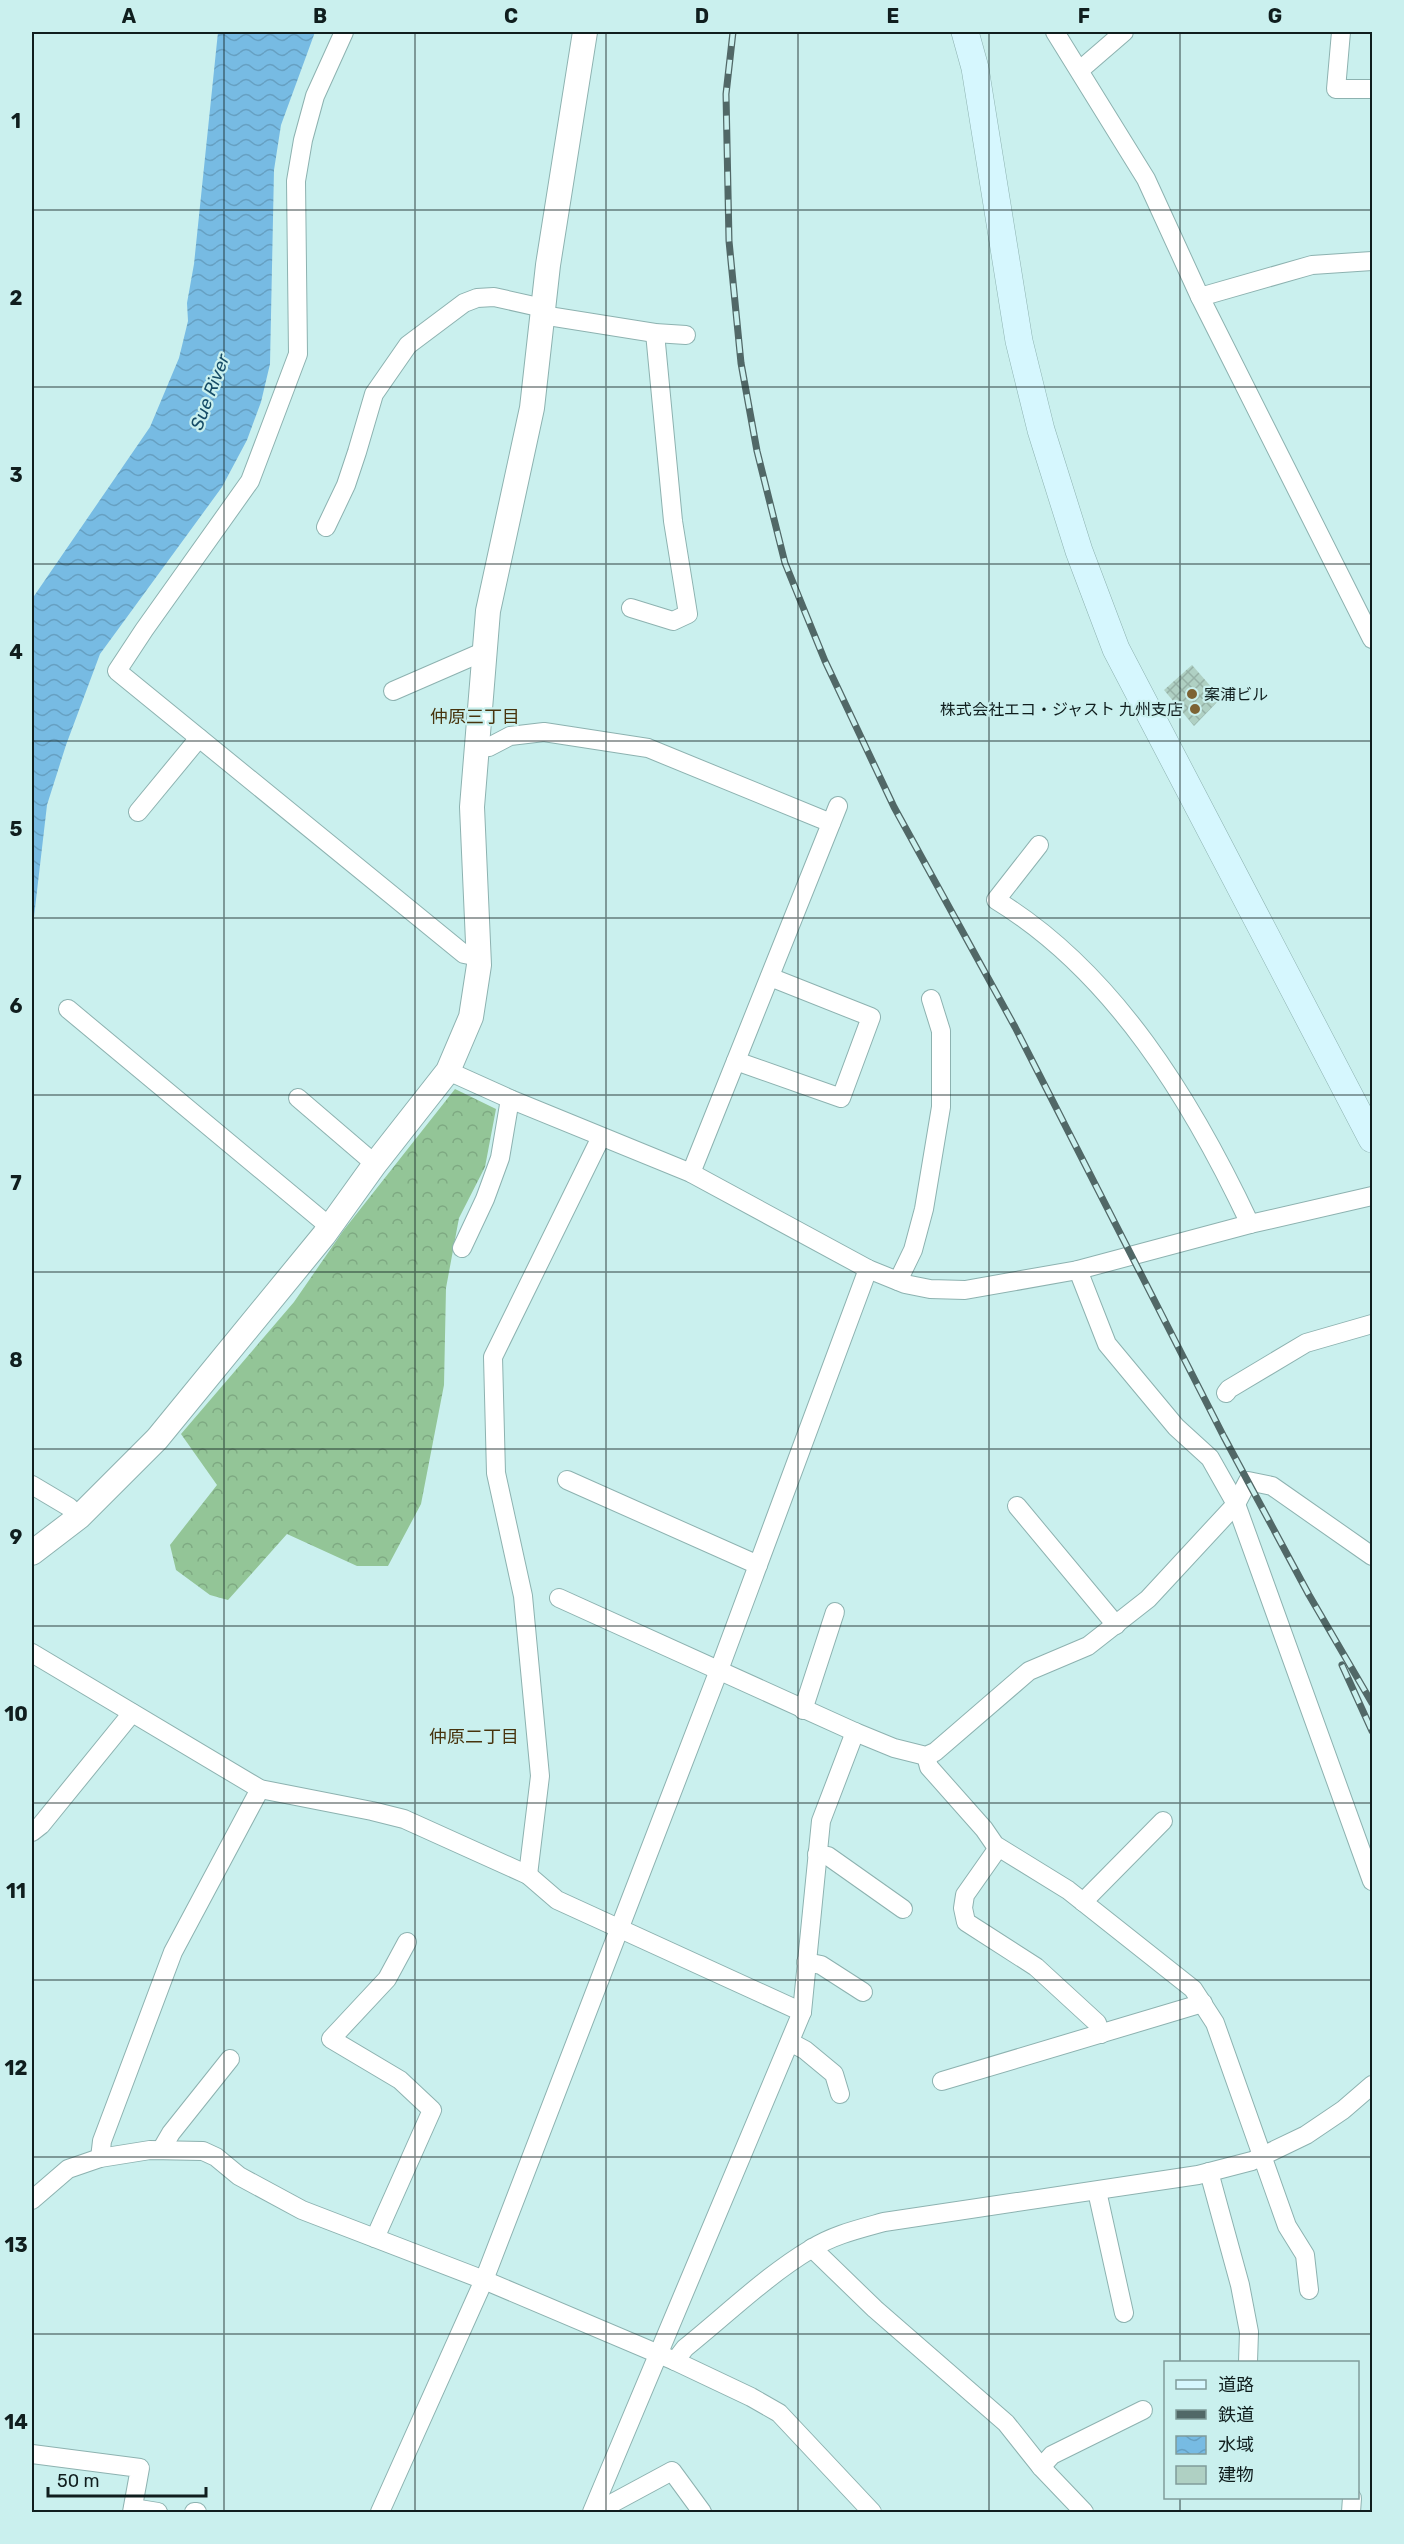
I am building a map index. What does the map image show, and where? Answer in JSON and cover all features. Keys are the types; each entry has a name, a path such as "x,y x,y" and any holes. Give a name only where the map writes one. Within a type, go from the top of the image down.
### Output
{"main road":[{"path":"965,32 975,68 1019,341 1041,430 1079,551 1116,649 1372,1139"}],"street":[{"path":"344,32 315,96 303,140 296,181 298,354 249,480 117,671 464,954 479,957"},
{"path":"32,1553 79,1517 156,1439 330,1227 375,1164 448,1071 471,1017 479,965 472,807 488,610 531,408 585,32"},
{"path":"1055,32 1146,179 1200,297 1370,628"},
{"path":"1080,70 1124,32"},
{"path":"1341,32 1336,89 1372,89"},
{"path":"1200,297 1312,265 1372,261"},
{"path":"326,527 353,463 374,394 408,345 464,303 477,298 494,297 543,312 655,333 686,335"},
{"path":"631,608 673,621 688,614 673,521 655,333"},
{"path":"393,691 485,651"},
{"path":"476,748 489,747 510,736 544,732 648,748 831,823"},
{"path":"138,812 199,738"},
{"path":"691,1173 838,806"},
{"path":"1038,845 996,900 1026,918 1071,958 1105,993 1140,1036 1177,1090 1206,1139 1250,1224"},
{"path":"736,1061 841,1098 871,1017 770,977"},
{"path":"898,1281 913,1250 924,1209 941,1107 940,1031 931,999"},
{"path":"68,1009 330,1227"},
{"path":"448,1071 510,1099 691,1173 868,1269 898,1281 930,1289 965,1290 1078,1270 1250,1224 1372,1196"},
{"path":"298,1098 375,1164"},
{"path":"462,1248 500,1158 510,1099"},
{"path":"528,1875 540,1776 523,1596 496,1473 493,1357 601,1137"},
{"path":"380,2512 484,2280 719,1670 868,1269"},
{"path":"1078,1270 1107,1344 1176,1427 1210,1458 1236,1504 1372,1881"},
{"path":"1226,1393 1228,1389 1306,1343 1372,1324"},
{"path":"567,1480 758,1565"},
{"path":"559,1598 803,1710 894,1748 926,1756 935,1752 1029,1671 1088,1646 1148,1599 1236,1504 1248,1481 1272,1486 1372,1556"},
{"path":"32,1485 69,1507 79,1517"},
{"path":"1017,1506 1116,1625"},
{"path":"803,1710 835,1612"},
{"path":"32,1653 260,1789 372,1810 405,1820 528,1875 557,1900 802,2012"},
{"path":"32,1832 41,1825 132,1713"},
{"path":"594,2512 667,2358 802,2012 821,1821 855,1732"},
{"path":"926,1756 929,1767 964,1804 998,1848 1068,1890 1193,1989 1215,2023 1287,2226 1305,2255 1309,2290"},
{"path":"100,2158 102,2141 173,1952 260,1789"},
{"path":"1083,1902 1162,1821"},
{"path":"998,1848 965,1895 963,1908 966,1922 1036,1967 1097,2023 1101,2034"},
{"path":"817,1854 828,1856 903,1909"},
{"path":"375,2238 432,2110 400,2080 332,2039 387,1979 407,1942"},
{"path":"806,1962 821,1965 863,1992"},
{"path":"942,2081 1203,2003"},
{"path":"790,2042 805,2049 834,2074 840,2094"},
{"path":"161,2150 171,2133 230,2059"},
{"path":"667,2358 685,2348 812,2248 850,2231 884,2222 1209,2172 1262,2157 1306,2135 1343,2110 1372,2085"},
{"path":"32,2200 68,2169 100,2158 124,2153 161,2150 202,2151 239,2176 302,2210 484,2280 667,2358 779,2414 872,2512"},
{"path":"1209,2172 1240,2285 1249,2332 1248,2361"},
{"path":"1097,2191 1124,2313"},
{"path":"812,2248 875,2309 1006,2424 1041,2467 1084,2512"},
{"path":"1041,2467 1052,2455 1143,2410"},
{"path":"32,2454 140,2468 133,2510 158,2512"},
{"path":"594,2512 672,2471 702,2512"}],"green space":[{"path":"455,1089 496,1109 485,1167 459,1218 446,1288 444,1385 421,1504 388,1566 357,1566 287,1534 228,1600 210,1595 176,1570 170,1545 217,1485 181,1434 294,1302 343,1231"}],"water":[{"name":"Sue River","path":"218,32 315,32 281,125 274,170 270,364 261,402 247,440 222,487 100,654 66,745 47,805 32,934 32,599 150,427 179,358 188,321 187,303 194,264"}],"building":[{"name":"案浦ビル","path":"1192,665 1221,698 1194,726 1164,690"}],"railway":[{"path":"733,32 726,94 729,241 741,363 757,451 785,563 825,661 894,807 1015,1027 1224,1437 1309,1595 1372,1703"},
{"path":"1342,1665 1372,1731"}],"place":[{"name":"案浦ビル","path":"1192,694"},
{"name":"株式会社エコ・ジャスト 九州支店","path":"1195,709"}],"district":[{"name":"仲原三丁目","path":"475,717"},
{"name":"仲原二丁目","path":"474,1737"}]}
